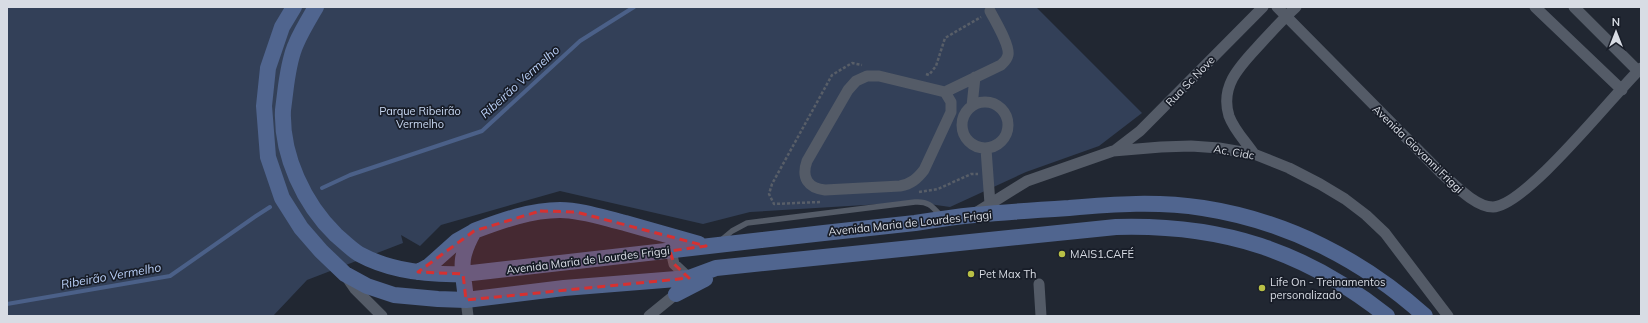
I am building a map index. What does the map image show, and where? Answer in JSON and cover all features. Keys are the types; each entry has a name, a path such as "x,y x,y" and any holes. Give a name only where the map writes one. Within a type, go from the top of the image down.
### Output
{"street":[{"path":"294,7 282,27 268,68 264,106 268,157 282,198 300,228 345,274 355,289 382,316"},
{"name":"Avenida Maria de Lourdes Friggi","path":"316,7 296,44 288,68 283,111 286,141 295,173 310,204 329,228 358,253 370,260 390,266 435,274 462,274 972,215 1128,203 1180,205 1231,214 1278,227 1330,248 1368,271 1425,316"},
{"name":"Rua Sc Nove","path":"1113,152 1151,121 1262,7"},
{"name":"Avenida Giovanni Friggi","path":"1277,7 1285,17 1440,172 1467,196 1481,204 1493,207 1506,204 1540,178 1639,70"},
{"path":"1254,154 1232,123 1227,104 1228,91 1232,78 1240,65 1296,7"},
{"path":"1535,7 1622,90"},
{"path":"1574,7 1639,70"},
{"path":"945,92 951,102 951,112 924,170 918,178 910,184 900,186 826,190 817,189 810,184 804,169 807,161 848,90 856,81 867,76 879,76 945,92 1001,65 1006,61 1008,54 1007,48 990,11"},
{"path":"972,106 975,77"},
{"path":"984,102 997,105 1002,110 1008,121 1008,128 1003,140 992,148 979,148 968,141 962,130 963,116 972,106 984,102"},
{"path":"951,112 963,116"},
{"name":"Ac. Cidc","path":"972,215 1027,181 1113,152 1161,147 1191,146 1225,149 1254,154 1289,168 1320,184 1345,199 1366,215 1385,233 1448,316"},
{"path":"986,149 990,204"},
{"path":"418,272 429,266 457,241 474,231 516,217 560,210 595,215 711,245"},
{"path":"676,294 677,281 690,278 716,268 1116,228 1166,227 1206,232 1253,242 1285,254 1323,273 1346,287 1387,316"},
{"path":"467,308 462,274 463,252 474,231"},
{"path":"670,251 674,264 690,278"},
{"path":"649,316 676,294 704,280 712,274 716,268"},
{"path":"345,274 367,286 394,294 431,299 467,308 564,288 690,278"},
{"path":"1039,284 1041,316"}],"path":[{"path":"921,74 929,75 936,66 945,38 990,11"},
{"path":"821,202 774,204 769,194 772,184 832,75 852,63 867,66"},
{"path":"916,192 938,189 971,174 989,176"}],"highlighted area":[{"path":"540,211 576,212 706,246 670,251 674,264 689,278 466,300 463,274 418,272 474,231"}],"green space":[{"name":"Parque Ribeirão Vermelho","path":"7,7 1036,7 1142,113 1099,146 1026,172 950,207 915,202 750,212 703,224 560,191 441,225 420,246 401,235 403,243 307,280 273,316 7,316"}],"waterway":[{"name":"Ribeirão Vermelho","path":"322,188 350,175 482,131 580,41 634,7"},
{"name":"Ribeirão Vermelho","path":"7,304 170,276 270,207"}],"place":[{"name":"MAIS1.CAFÉ","path":"1062,254"},
{"name":"Pet Max Th","path":"971,274"},
{"name":"Life On - Treinamentos personalizado","path":"1262,288"}]}
